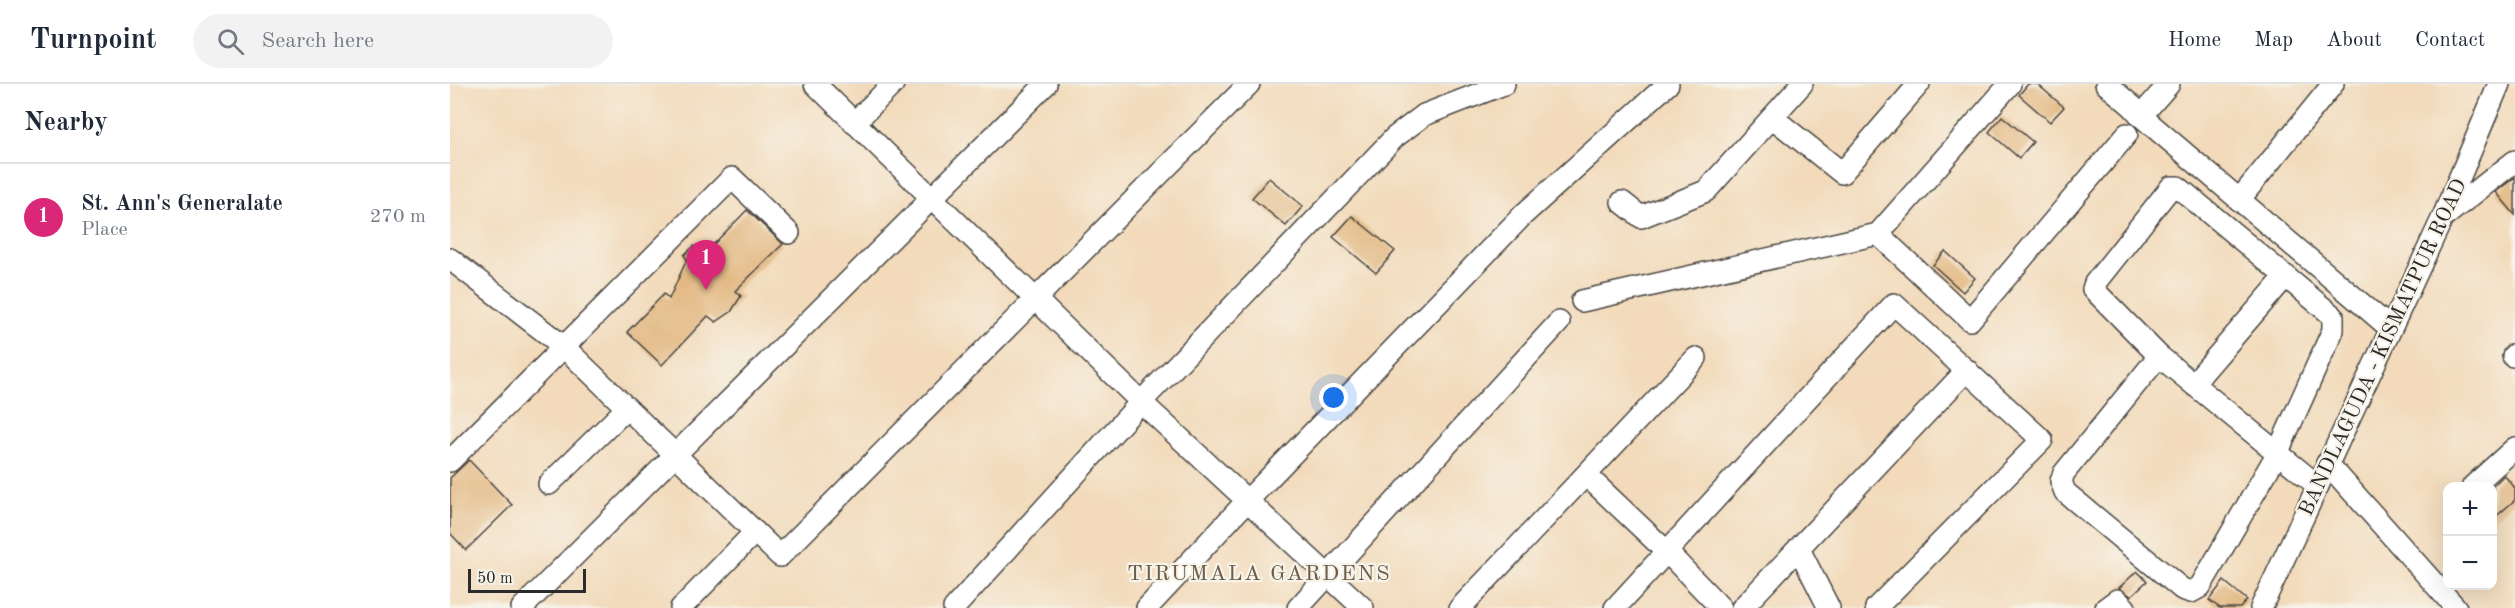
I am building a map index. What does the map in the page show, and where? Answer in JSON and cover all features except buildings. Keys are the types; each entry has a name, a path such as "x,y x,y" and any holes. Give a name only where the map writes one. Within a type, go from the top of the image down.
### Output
{"street":[{"path":"815,84 1141,402 1246,502 1363,608"},
{"path":"854,123 893,84"},
{"path":"522,608 1046,84"},
{"path":"450,259 563,346 780,556 1249,84"},
{"path":"954,608 1141,402 1395,137 1424,115 1504,84"},
{"path":"1147,608 1524,214 1668,84"},
{"path":"1622,202 1641,217 1706,191 1802,84"},
{"path":"1773,118 1842,173 1919,84"},
{"path":"1582,301 1878,234 2010,84"},
{"path":"2106,84 2390,328"},
{"path":"2141,116 2169,84"},
{"path":"2239,200 2333,84"},
{"name":"BANDLAGUDA - KISMATPUR ROAD","path":"2261,608 2442,219 2499,84"},
{"path":"1878,234 1970,320 2127,134"},
{"path":"2442,219 2515,161"},
{"path":"450,461 732,178 789,233"},
{"path":"2159,356 2064,473 2061,481 2065,492 2182,589 2191,592 2200,587 2277,454 2333,330 2333,315 2185,190 2178,187 2171,187 2095,283 2093,289 2159,356 2277,454 2318,486"},
{"path":"2193,384 2286,276"},
{"path":"1615,608 1894,304 2042,440 1876,608"},
{"path":"1298,608 1559,322"},
{"path":"1460,608 1696,358"},
{"path":"1742,608 1967,370"},
{"path":"549,484 627,408"},
{"path":"2477,482 2515,448"},
{"path":"2327,463 2451,606"},
{"path":"1586,475 1666,551 1721,608"},
{"path":"681,608 755,532"},
{"path":"1799,549 1829,608"},
{"path":"2106,608 2117,600 2125,608"}],"place":[{"name":"St. Ann's Generalate","path":"706,290"}],"district":[{"name":"TIRUMALA GARDENS","path":"1259,572"}]}
